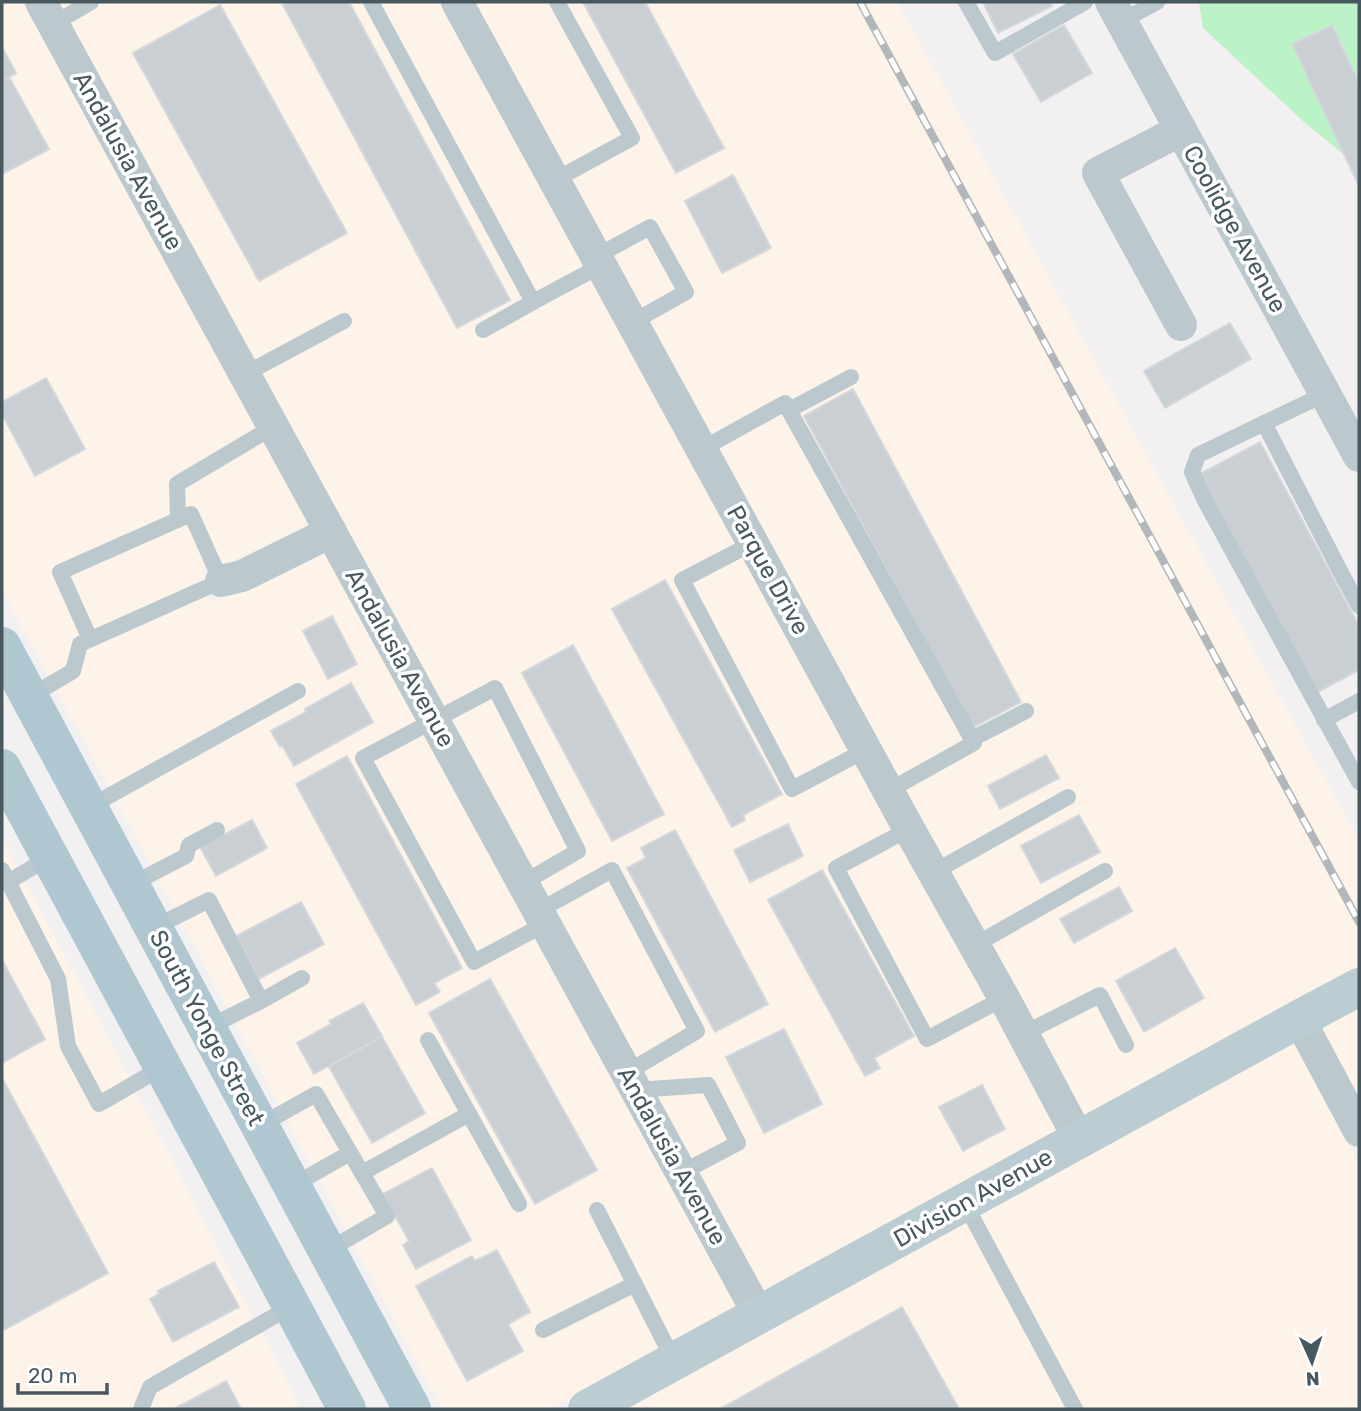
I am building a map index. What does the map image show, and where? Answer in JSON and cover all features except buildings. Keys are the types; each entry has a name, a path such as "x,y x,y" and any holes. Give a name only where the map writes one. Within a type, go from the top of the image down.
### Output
{"main road":[{"name":"South Yonge Street","path":"2,646 23,700 89,807 412,1409"},
{"path":"2,768 347,1409"}],"street":[{"name":"Parque Drive","path":"457,2 1079,1139"},
{"name":"Coolidge Avenue","path":"1117,11 1359,456"},
{"name":"Andalusia Avenue","path":"47,13 759,1315"},
{"path":"1181,130 1098,173 1181,325"},
{"path":"221,581 242,576 331,533"},
{"name":"Division Avenue","path":"587,1409 1359,987"},
{"path":"1298,1019 1359,1131"}],"lane":[{"path":"47,13 91,2"},
{"path":"371,2 533,302"},
{"path":"555,180 632,138 557,2"},
{"path":"966,2 995,53 1086,2"},
{"path":"1117,11 1157,2"},
{"path":"483,330 533,302 650,227 686,292 633,322"},
{"path":"244,374 344,321"},
{"path":"789,410 851,377"},
{"path":"1325,394 1198,455 1192,472 1203,499 1359,782"},
{"path":"702,449 785,403 972,739 974,743 888,791"},
{"path":"1264,423 1359,606"},
{"path":"178,520 177,484 273,427"},
{"path":"23,700 73,671 80,644 221,581 191,514 60,572 90,639"},
{"path":"753,543 681,580 792,789 866,750"},
{"path":"523,883 578,851 495,688 363,758 474,962 612,870 697,1031 631,1081"},
{"path":"89,807 298,691"},
{"path":"1324,720 1359,701"},
{"path":"972,739 1026,710"},
{"path":"934,872 1068,797"},
{"path":"909,829 835,868 927,1038 1004,998"},
{"path":"130,886 186,856 189,845 217,830"},
{"path":"50,857 5,876 58,979 68,1046 99,1104 163,1067"},
{"path":"975,945 1105,871"},
{"path":"153,928 209,900 261,1001"},
{"path":"207,1028 302,978"},
{"path":"1023,1034 1100,995 1126,1045"},
{"path":"428,1040 519,1204"},
{"path":"631,1081 708,1085 738,1143 681,1173"},
{"path":"259,1126 316,1094 387,1216 327,1251"},
{"path":"362,1173 469,1114"},
{"path":"292,1186 351,1153"},
{"path":"964,1202 1075,1409"},
{"path":"597,1210 674,1361"},
{"path":"543,1330 635,1284"},
{"path":"141,1409 150,1387 292,1307"}],"shaded area":[{"path":"2,2 23,2 309,524 237,559 203,568 210,601 248,591 325,554 737,1308 551,1409 442,1409 2,590"},
{"path":"59,2 440,2 1057,1132 764,1293 344,524 339,510 337,511"},
{"path":"474,2 897,2 1359,841 1359,969 1085,1117"},
{"path":"2,839 89,1001 301,1409 2,1409"},
{"path":"1359,1006 1359,1098 1321,1027"},
{"path":"1293,1041 1359,1164 1359,1409 622,1409"}],"green space":[{"path":"1199,2 1359,2 1359,167 1304,122 1203,28"}],"railway":[{"path":"860,2 1359,922"}]}
